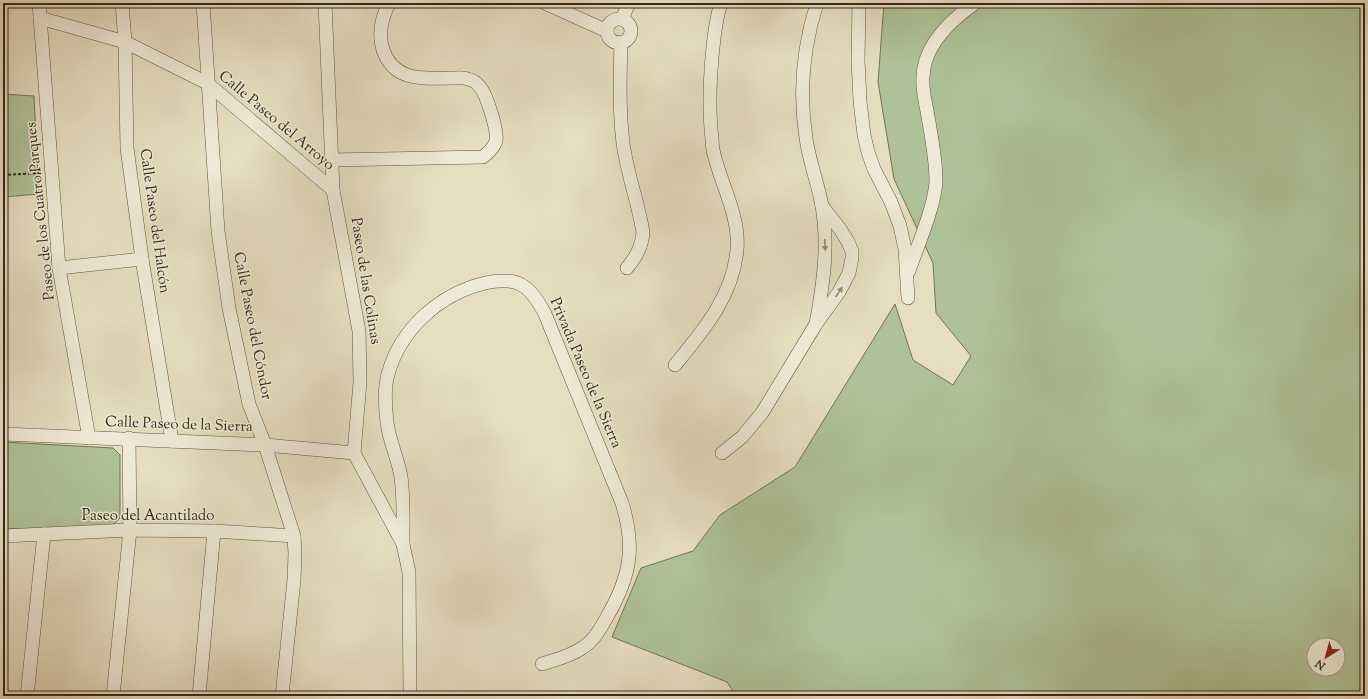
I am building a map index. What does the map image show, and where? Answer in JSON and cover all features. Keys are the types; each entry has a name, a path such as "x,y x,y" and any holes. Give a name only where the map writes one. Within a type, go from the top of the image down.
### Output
{"street":[{"name":"Paseo de los Cuatro Parques","path":"39,3 59,268 89,438"},
{"name":"Calle Paseo del Halcón","path":"122,3 125,42 127,148 142,259 172,441"},
{"name":"Calle Paseo del Cóndor","path":"203,3 218,231 229,308 250,404 265,445 294,536 294,580 282,696"},
{"name":"Paseo de las Colinas","path":"325,3 333,190 359,331 360,382 354,452"},
{"name":"Calle Paseo del Arroyo","path":"331,160 482,157 490,152 496,144 497,136 495,124 482,88 475,82 467,78 418,78 405,75 396,70 387,60 382,46 381,27 389,3"},
{"path":"545,3 607,31"},
{"path":"622,20 629,3"},
{"path":"675,365 701,334 718,308 728,289 734,269 737,250 736,231 730,204 713,150 710,118 710,86 715,27 720,3"},
{"path":"816,324 825,262 822,206 806,139 803,107 803,69 807,43 817,3"},
{"path":"859,3 858,60 860,101 864,135 874,169 891,202 900,226 905,249 908,298"},
{"path":"907,277 935,193 930,129 923,86 924,64 932,44 962,12 975,3"},
{"name":"Calle Paseo del Arroyo","path":"40,18 125,42 208,83 333,190"},
{"path":"614,20 622,20 628,23 630,31 628,38 621,42 613,41 608,35 607,31 610,23 614,20"},
{"path":"621,42 620,98 623,143 626,164 643,232 643,242 639,252 627,268"},
{"path":"722,453 742,437 762,413 816,324 845,281 852,265 852,251 848,242 822,206"},
{"path":"59,268 142,259"},
{"name":"Privada Paseo de la Sierra","path":"403,544 401,477 387,423 385,400 388,375 394,357 403,340 413,327 429,311 450,296 475,286 493,282 510,280 518,283 527,288 538,300 545,314 622,503 627,520 630,544 629,564 623,585 600,629 593,639 582,648 542,664"},
{"name":"Calle Paseo de la Sierra","path":"3,433 265,445 354,452"},
{"path":"114,696 130,530 129,438"},
{"path":"354,452 403,544 409,572 410,696"},
{"name":"Paseo del Acantilado","path":"3,536 130,530 214,531 294,536"},
{"path":"199,696 214,531"},
{"path":"27,696 44,534"}],"path":[{"path":"3,175 51,172"}],"green space":[{"path":"884,3 1365,3 1365,696 736,696 727,682 612,637 641,568 693,551 720,515 795,467 895,304 913,360 953,385 971,356 936,313 933,263 894,179 878,82"},
{"path":"3,94 34,96 39,194 3,197"},
{"path":"3,442 113,448 120,455 120,518 111,527 3,529"}]}
